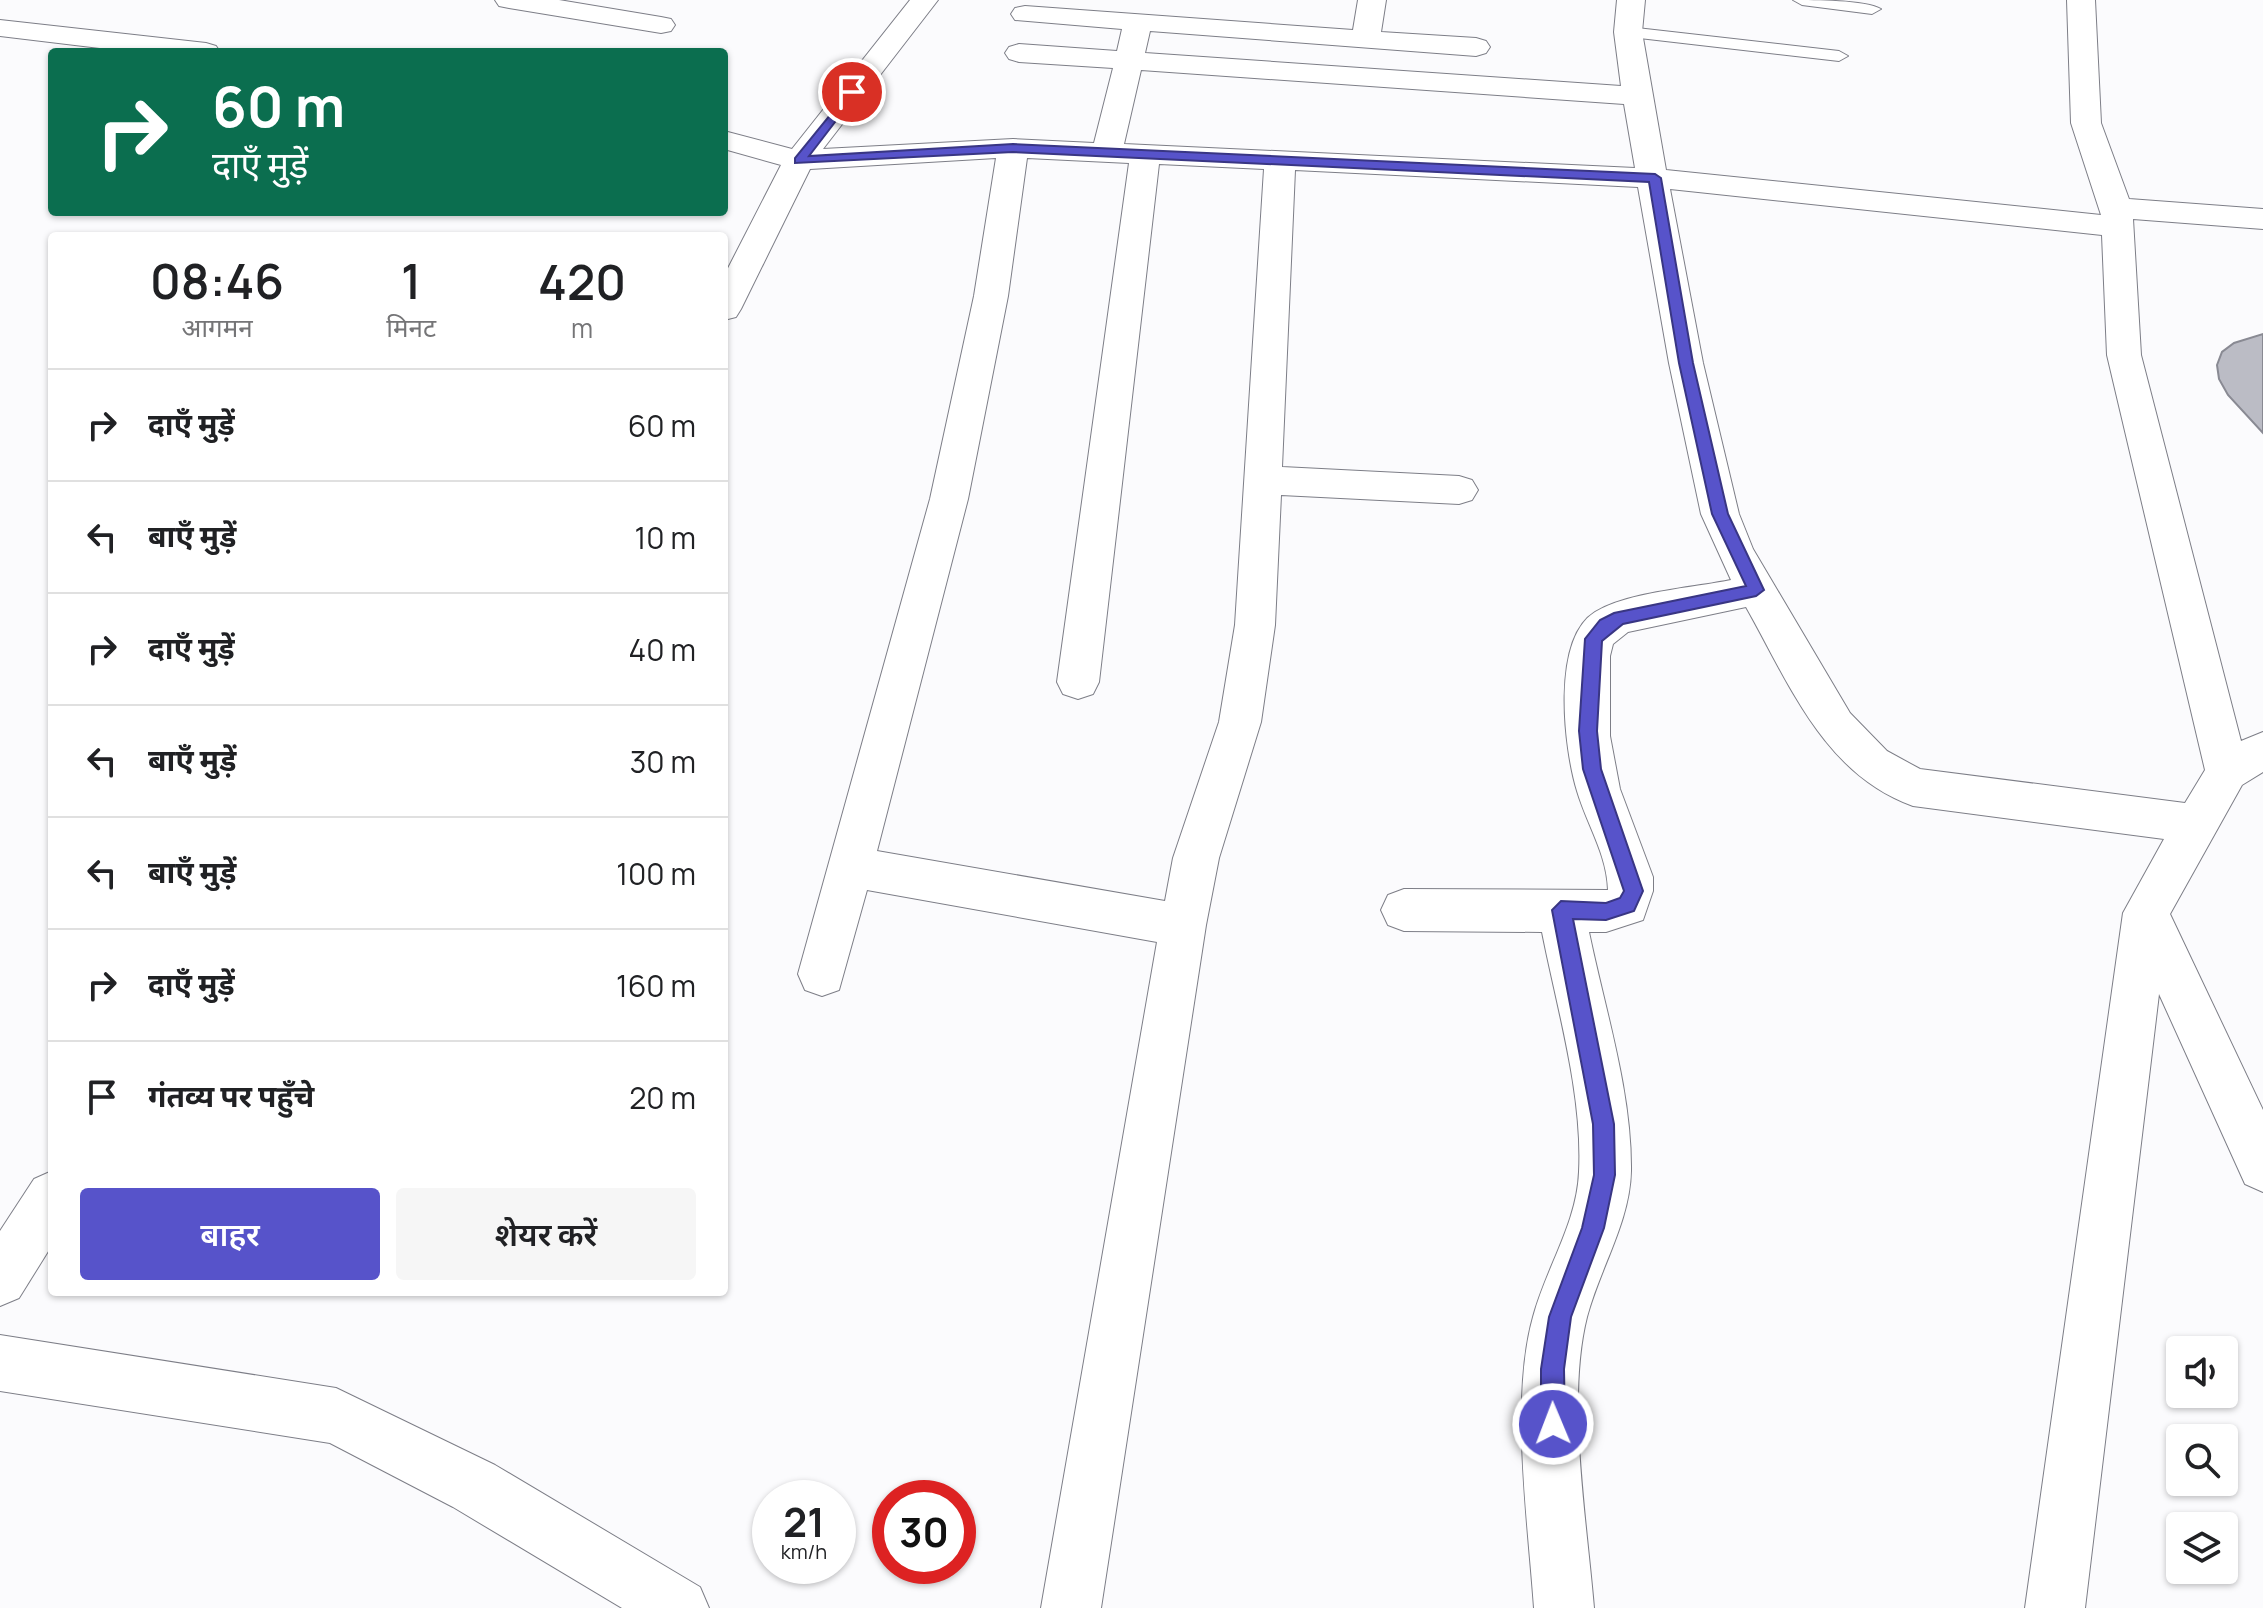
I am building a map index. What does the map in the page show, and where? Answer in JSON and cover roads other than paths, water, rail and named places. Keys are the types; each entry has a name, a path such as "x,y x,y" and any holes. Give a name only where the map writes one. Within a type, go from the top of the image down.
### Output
{"street":[{"path":"509,0 669,17 641,48"},
{"path":"728,301 799,160 924,0"},
{"path":"1366,39 1372,0"},
{"path":"2055,1608 2146,913 2195,824 2245,761 2124,355 2117,218 2086,123 2081,0"},
{"path":"1025,14 1476,47"},
{"path":"1630,16 1637,96 1655,178 1686,363 1720,514 1756,590 1835,726 1872,764 1913,787 2195,824"},
{"path":"1107,152 1138,23"},
{"path":"0,28 172,48"},
{"path":"1019,53 1637,96"},
{"path":"728,141 799,160 1013,148 1655,178 2117,218 2263,219"},
{"path":"822,974 949,499 991,296 1013,148"},
{"path":"1078,682 1145,154"},
{"path":"1071,1608 1183,925 1196,858 1240,722 1248,683 1255,625 1280,162"},
{"path":"1261,480 1459,490"},
{"path":"1404,910 1606,911 1627,905 1633,891 1592,769 1588,731 1593,639 1605,625 1620,618 1756,590"},
{"path":"850,867 1183,925"},
{"path":"1561,910 1604,1124 1605,1175 1593,1228 1560,1317 1552,1369 1553,1452 1564,1608"},
{"path":"2146,913 2263,1166"},
{"path":"0,1279 48,1203"},
{"path":"0,1363 336,1416 474,1486 620,1592 679,1608"}],"lane":[{"path":"1802,0 1872,9"},
{"path":"1630,16 1839,56"}]}
